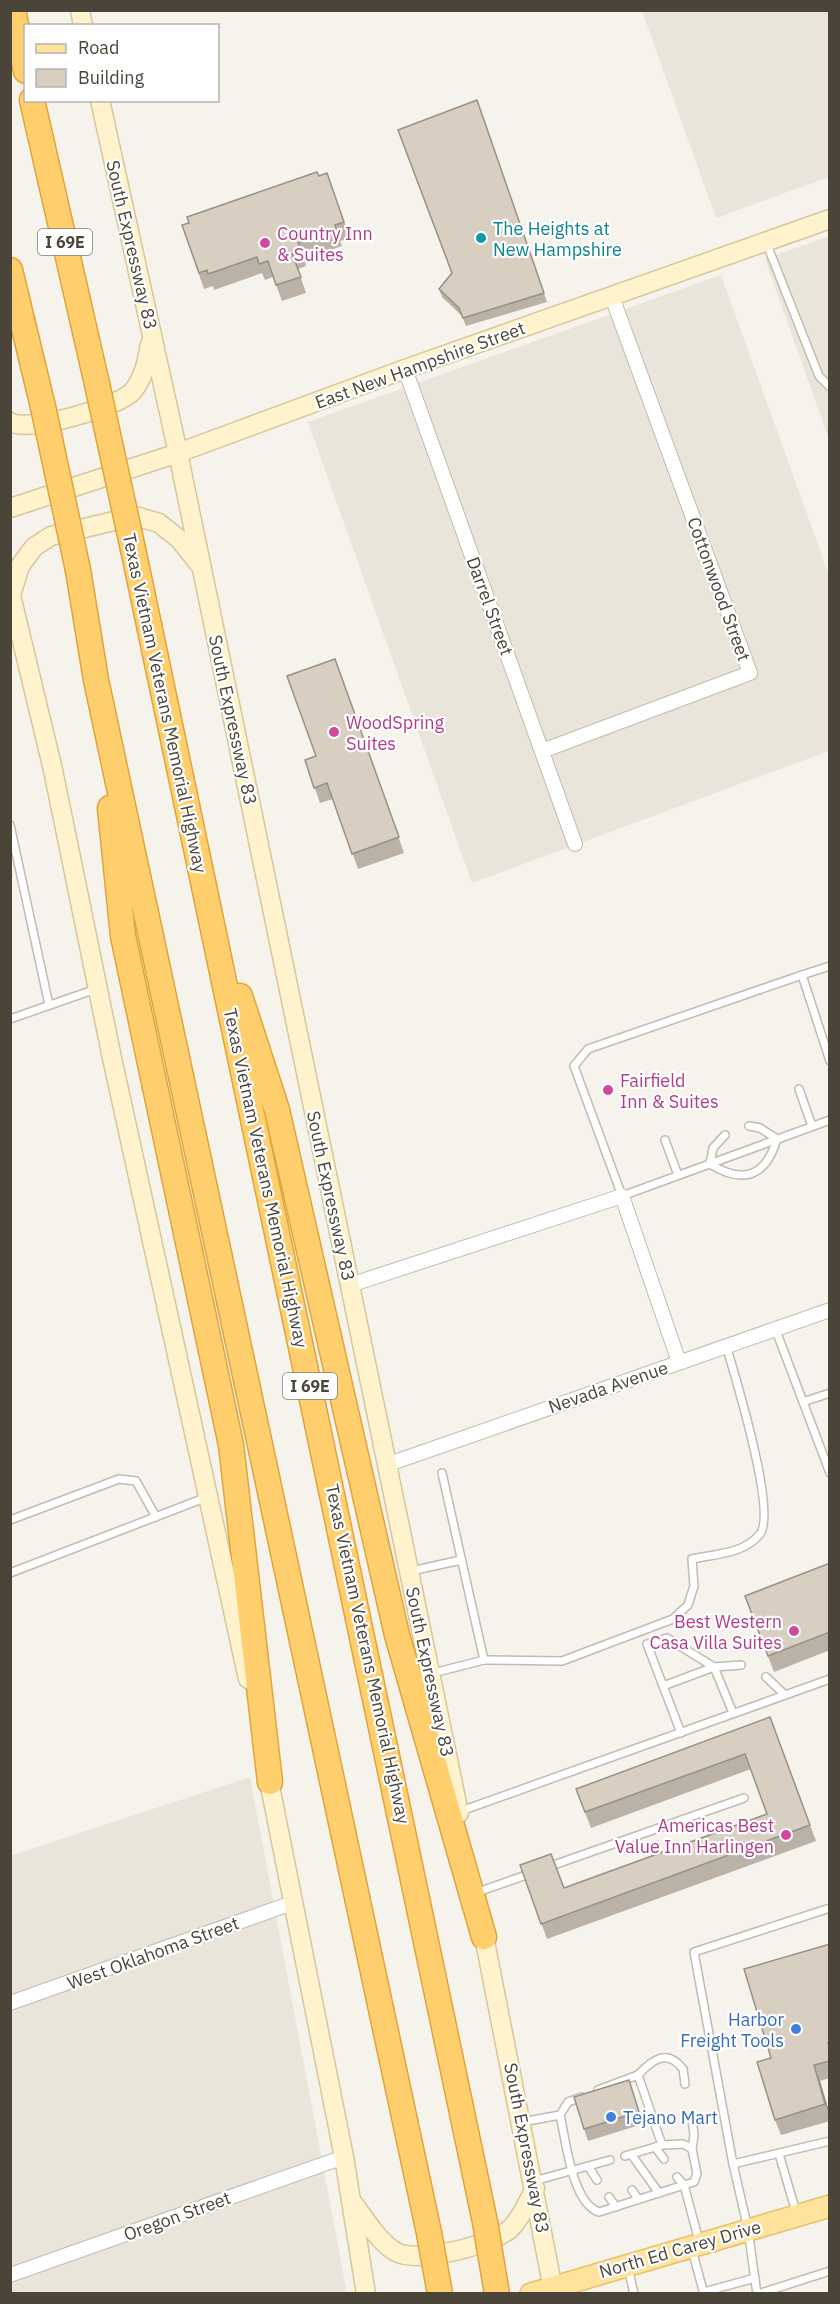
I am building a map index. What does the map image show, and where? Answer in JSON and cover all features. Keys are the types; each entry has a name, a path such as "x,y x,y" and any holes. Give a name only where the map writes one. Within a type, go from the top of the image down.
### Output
{"highway":[{"path":"12,10 24,62"},
{"name":"Texas Vietnam Veterans Memorial Highway","path":"32,102 133,549 199,867 404,1818 485,2222 497,2294"},
{"path":"10,270 43,407 78,570 96,680 429,2233 440,2294"},
{"path":"96,680 123,936 231,1445 270,1782"},
{"path":"199,867 277,1110 397,1635 484,1937"}],"main road":[{"name":"South Expressway 83","path":"100,102 202,568 459,1812 535,2185 554,2290"},
{"name":"East New Hampshire Street","path":"10,508 178,453 405,369 830,219"},
{"path":"10,422 35,426 112,404 132,392 146,370 152,334"},
{"path":"202,568 179,539 159,523 135,516 51,536 34,548 20,566 11,593 53,770 270,1782 344,2157 366,2294"},
{"path":"352,2201 383,2240 396,2252 411,2256 446,2253 500,2235 510,2229 535,2185"},
{"name":"North Ed Carey Drive","path":"531,2294 554,2290 628,2265 830,2206"}],"street":[{"name":"Cottonwood Street","path":"542,751 750,674 612,297"},
{"name":"Darrel Street","path":"405,369 575,844"},
{"path":"350,1285 622,1196 679,1362"},
{"name":"Nevada Avenue","path":"386,1465 830,1310"},
{"name":"West Oklahoma Street","path":"10,2003 295,1902"},
{"name":"Oregon Street","path":"10,2276 344,2157"}],"lane":[{"path":"766,242 819,376 830,387"},
{"path":"10,825 49,1005"},
{"path":"830,966 588,1049 574,1066 622,1196 830,1120"},
{"path":"802,975 830,1061"},
{"path":"10,1019 98,988"},
{"path":"799,1089 812,1126"},
{"path":"749,1126 760,1128 777,1139"},
{"path":"710,1164 713,1148 725,1135"},
{"path":"710,1164 725,1173 742,1176 764,1166 771,1160 777,1139"},
{"path":"665,1140 678,1175"},
{"path":"775,1328 830,1473"},
{"path":"430,1674 484,1660 562,1661 673,1619 688,1605 694,1586 692,1559 746,1548 758,1536 765,1521 753,1440 726,1345"},
{"path":"803,1402 830,1393"},
{"path":"442,1473 484,1660"},
{"path":"10,1520 119,1479 136,1481 156,1517"},
{"path":"10,1574 209,1496"},
{"path":"409,1572 461,1560"},
{"path":"681,1733 647,1644 667,1638 714,1667 733,1713"},
{"path":"663,1686 714,1667 741,1665"},
{"path":"766,1677 785,1695"},
{"path":"459,1812 830,1679"},
{"path":"475,1893 744,1798"},
{"path":"830,1908 694,1952 733,2164 748,2229 757,2294 830,2271"},
{"path":"685,2084 683,2069 669,2057 659,2057 651,2061 638,2075 568,2102 560,2115 579,2195 591,2209 599,2212 694,2182 698,2174 692,2149 694,2134 692,2120"},
{"path":"638,2075 658,2146 664,2159"},
{"path":"522,2122 560,2115"},
{"path":"733,2164 830,2141"},
{"path":"659,2193 628,2155 658,2146 683,2144 692,2149"},
{"path":"779,2154 796,2215"},
{"path":"535,2185 573,2170 610,2160"},
{"path":"588,2166 597,2180"},
{"path":"677,2177 684,2185 704,2293 755,2278"},
{"path":"632,2190 638,2199"},
{"path":"609,2197 616,2207"},
{"path":"628,2265 634,2294"}],"shaded area":[{"path":"642,11 829,11 829,177 716,218"},
{"path":"829,236 829,439 765,259"},
{"path":"721,275 829,575 829,751 472,883 308,422"},
{"path":"250,1777 346,2288 344,2293 11,2293 10,1856"}],"building":[{"name":"The Heights at New Hampshire","path":"477,100 544,293 463,318 459,308 439,289 452,273 398,130"},
{"name":"Country Inn & Suites","path":"317,172 319,176 327,173 344,222 335,225 336,230 298,243 301,251 292,254 301,277 276,285 268,261 259,264 257,257 208,274 207,270 199,273 182,225 189,223 187,217"},
{"name":"WoodSpring Suites","path":"335,659 399,837 352,854 327,783 314,788 305,760 316,756 287,676"},
{"name":"Best Western Casa Villa Suites","path":"830,1563 830,1632 768,1656 745,1596"},
{"path":"770,1717 810,1825 541,1924 520,1865 551,1854 564,1888 767,1814 745,1754 585,1812 576,1789"},
{"name":"Harbor Freight Tools","path":"830,1944 830,2042 828,2043 830,2061 814,2065 825,2104 775,2120 757,2062 771,2058 744,1969"},
{"name":"Tejano Mart","path":"629,2080 639,2112 584,2129 574,2097"}],"place":[{"name":"The Heights at New Hampshire","path":"481,238"},
{"name":"Country Inn & Suites","path":"265,243"},
{"name":"WoodSpring Suites","path":"334,732"},
{"name":"Fairfield Inn & Suites","path":"608,1090"},
{"name":"Best Western Casa Villa Suites","path":"794,1631"},
{"name":"Americas Best Value Inn Harlingen","path":"786,1835"},
{"name":"Harbor Freight Tools","path":"796,2029"},
{"name":"Tejano Mart","path":"611,2117"}]}
